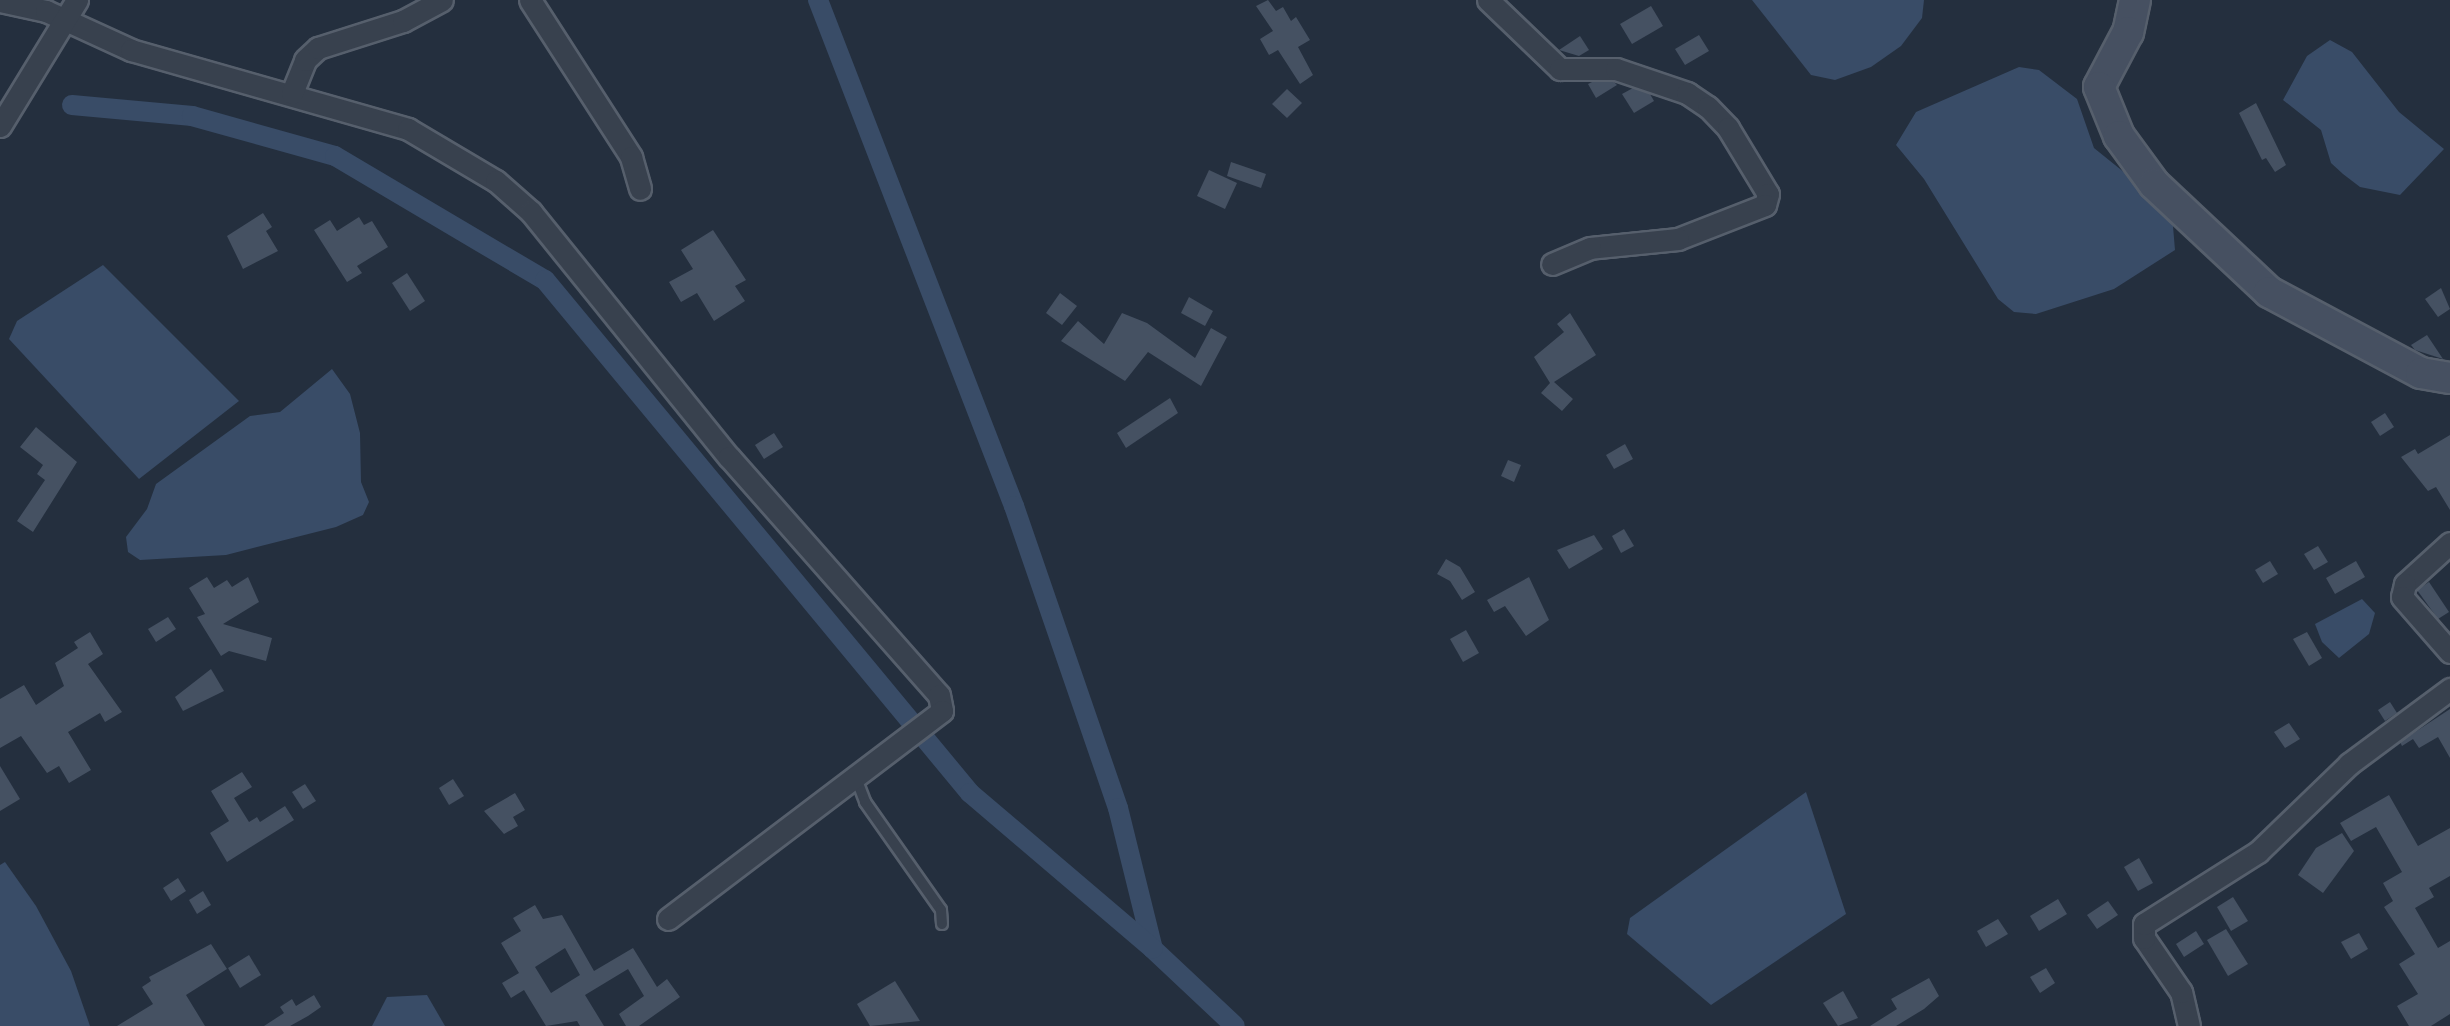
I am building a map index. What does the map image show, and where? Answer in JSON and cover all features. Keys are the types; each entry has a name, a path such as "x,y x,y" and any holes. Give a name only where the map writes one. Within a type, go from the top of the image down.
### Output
{"street":[{"path":"0,126 77,0"},
{"path":"292,93 306,60 318,48 403,21 442,0"},
{"path":"530,0 630,157 640,189"},
{"path":"1488,0 1560,69 1616,69 1687,93 1708,107 1768,194 1765,205 1678,238 1590,248 1552,264"},
{"path":"2135,0 2128,32 2099,87 2119,136 2154,184 2269,292 2421,373 2450,378"},
{"path":"0,1 46,11 65,23 131,50 292,93 408,129 496,181 531,212 729,457 939,695 942,711 668,919"},
{"path":"2450,543 2405,585 2402,597 2450,652"},
{"path":"2189,1026 2181,992 2144,938 2144,924 2258,852 2349,764 2450,689"}],"lane":[{"path":"856,778 865,802 941,910 942,924"}],"water":[{"path":"1752,0 1924,0 1922,18 1901,46 1871,67 1835,80 1811,75"},
{"path":"2330,40 2352,52 2399,112 2444,149 2400,195 2360,187 2343,174 2331,163 2321,130 2283,100 2307,56"},
{"path":"2019,67 2039,70 2077,99 2094,148 2151,194 2173,226 2175,250 2114,289 2036,314 2014,312 1998,299 1924,179 1896,145 1916,112"},
{"path":"103,265 239,401 139,479 9,339 17,321"},
{"path":"332,369 350,394 360,433 361,482 369,502 363,515 336,527 226,555 140,560 128,552 126,537 147,509 156,484 250,416 280,412"},
{"path":"2362,599 2375,613 2369,634 2339,658 2322,642 2315,624"},
{"path":"1806,792 1846,914 1711,1005 1627,934 1630,918"},
{"path":"5,862 36,906 71,971 90,1026 0,1026 0,865"},
{"path":"427,995 445,1026 372,1026 387,997"}],"building":[{"path":"1268,0 1276,11 1283,7 1291,21 1296,17 1310,40 1298,47 1313,75 1300,84 1278,50 1269,55 1260,39 1273,31 1256,6"},
{"path":"1651,6 1663,26 1632,44 1620,24"},
{"path":"1699,35 1709,51 1685,65 1675,49"},
{"path":"1580,36 1589,50 1579,56 1559,50"},
{"path":"1614,82 1617,85 1596,98 1588,84"},
{"path":"1633,88 1650,94 1654,101 1634,113 1622,94"},
{"path":"1287,89 1302,103 1287,118 1272,104"},
{"path":"2256,103 2286,165 2275,172 2266,158 2262,160 2239,113"},
{"path":"1231,162 1266,174 1261,188 1227,176"},
{"path":"1209,170 1237,183 1225,209 1197,196"},
{"path":"263,213 272,227 266,231 278,251 243,269 227,236"},
{"path":"359,217 364,225 372,221 388,247 357,266 362,273 347,282 314,230 330,220 337,231"},
{"path":"713,230 746,280 735,286 745,301 714,321 697,293 681,302 669,282 693,269 681,250"},
{"path":"407,273 425,301 410,311 392,283"},
{"path":"2441,288 2450,309 2438,317 2425,299"},
{"path":"1060,293 1077,306 1062,325 1046,313"},
{"path":"1189,297 1213,311 1205,326 1181,313"},
{"path":"1122,313 1147,323 1195,358 1211,328 1227,337 1201,386 1148,352 1125,381 1061,341 1078,321 1104,344"},
{"path":"1570,313 1596,355 1554,382 1573,399 1562,411 1541,393 1550,383 1534,357 1564,332 1557,324"},
{"path":"2427,335 2443,359 2415,350 2411,345"},
{"path":"1170,398 1178,413 1126,448 1117,433"},
{"path":"2385,413 2394,427 2380,436 2371,422"},
{"path":"36,427 77,462 33,532 17,521 45,480 37,474 43,465 20,447"},
{"path":"774,433 783,447 764,459 755,445"},
{"path":"2450,435 2450,510 2436,487 2428,491 2401,457 2415,449 2418,454"},
{"path":"1625,444 1633,459 1614,469 1606,455"},
{"path":"1508,460 1521,465 1514,482 1501,476"},
{"path":"1624,529 1634,546 1621,553 1612,536"},
{"path":"1594,535 1603,549 1569,569 1557,550"},
{"path":"2318,546 2328,562 2314,570 2304,554"},
{"path":"1446,559 1460,567 1475,592 1462,600 1450,581 1437,574"},
{"path":"2270,561 2278,574 2263,583 2255,570"},
{"path":"2356,561 2365,577 2335,594 2326,578"},
{"path":"207,577 214,588 227,580 232,587 248,577 259,602 223,624 272,638 266,661 229,651 221,656 197,617 205,614 189,588"},
{"path":"1529,577 1549,620 1526,636 1505,606 1494,612 1487,600"},
{"path":"2429,582 2449,612 2438,619 2417,590"},
{"path":"168,617 176,629 156,642 148,629"},
{"path":"1466,630 1479,653 1463,662 1450,639"},
{"path":"90,632 103,654 88,664 122,712 105,722 100,713 68,732 91,770 69,783 59,766 47,773 21,736 0,748 0,699 24,685 36,705 64,686 55,663 78,648 74,642"},
{"path":"2307,632 2322,658 2309,666 2293,639"},
{"path":"211,669 224,691 183,711 175,697"},
{"path":"2390,702 2397,713 2385,721 2378,710"},
{"path":"2450,709 2450,758 2438,737 2419,748 2413,739 2402,746 2400,742"},
{"path":"2289,723 2300,739 2285,748 2274,732"},
{"path":"0,766 20,799 0,811"},
{"path":"242,772 252,787 234,798 249,822 257,817 260,822 285,806 294,820 227,862 210,833 229,821 211,791"},
{"path":"453,779 464,796 449,805 439,788"},
{"path":"305,784 316,801 303,809 292,792"},
{"path":"515,793 525,810 513,817 518,826 504,834 484,811"},
{"path":"2389,795 2418,846 2450,828 2450,876 2429,888 2434,897 2415,908 2438,948 2450,941 2450,1014 2431,1026 2409,1026 2397,1006 2418,994 2399,964 2415,954 2384,907 2393,901 2383,883 2402,872 2376,827 2351,841 2340,823"},
{"path":"2342,833 2354,851 2323,893 2298,875 2316,848"},
{"path":"2139,858 2153,883 2138,891 2124,867"},
{"path":"178,878 186,891 171,901 163,888"},
{"path":"203,891 211,905 197,914 189,900"},
{"path":"2233,897 2248,921 2231,931 2217,907"},
{"path":"2058,899 2067,914 2039,931 2030,916"},
{"path":"2108,901 2118,915 2097,929 2087,915"},
{"path":"535,905 543,919 562,915 594,971 633,948 657,987 667,979 680,997 639,1026 626,1026 619,1014 644,996 628,969 585,995 604,1026 580,1026 577,1021 546,1026 524,990 511,998 502,983 519,973 501,943 521,931 513,918","holes":["565,948 580,975 551,993 535,967"]},
{"path":"1998,919 2008,934 1986,947 1977,931"},
{"path":"2226,929 2248,964 2228,976 2207,940"},
{"path":"2196,931 2204,944 2184,957 2176,944"},
{"path":"2359,933 2368,949 2351,959 2341,942"},
{"path":"211,944 227,969 186,995 205,1026 117,1026 153,1004 142,987 151,981 149,977"},
{"path":"249,955 261,975 240,988 228,968"},
{"path":"2046,968 2055,983 2040,993 2030,977"},
{"path":"1929,978 1939,996 1924,1009 1896,1026 1870,1026 1897,1009 1891,999"},
{"path":"895,981 920,1021 870,1026 857,1004"},
{"path":"1843,991 1858,1018 1838,1026 1823,1003"},
{"path":"314,995 321,1007 308,1016 290,1026 264,1026 284,1013 280,1007 292,999 296,1006"}],"waterway":[{"path":"818,0 1014,506 1118,808 1153,949 1235,1026"},
{"path":"72,105 192,116 335,156 545,280 970,793 1153,949"}]}
